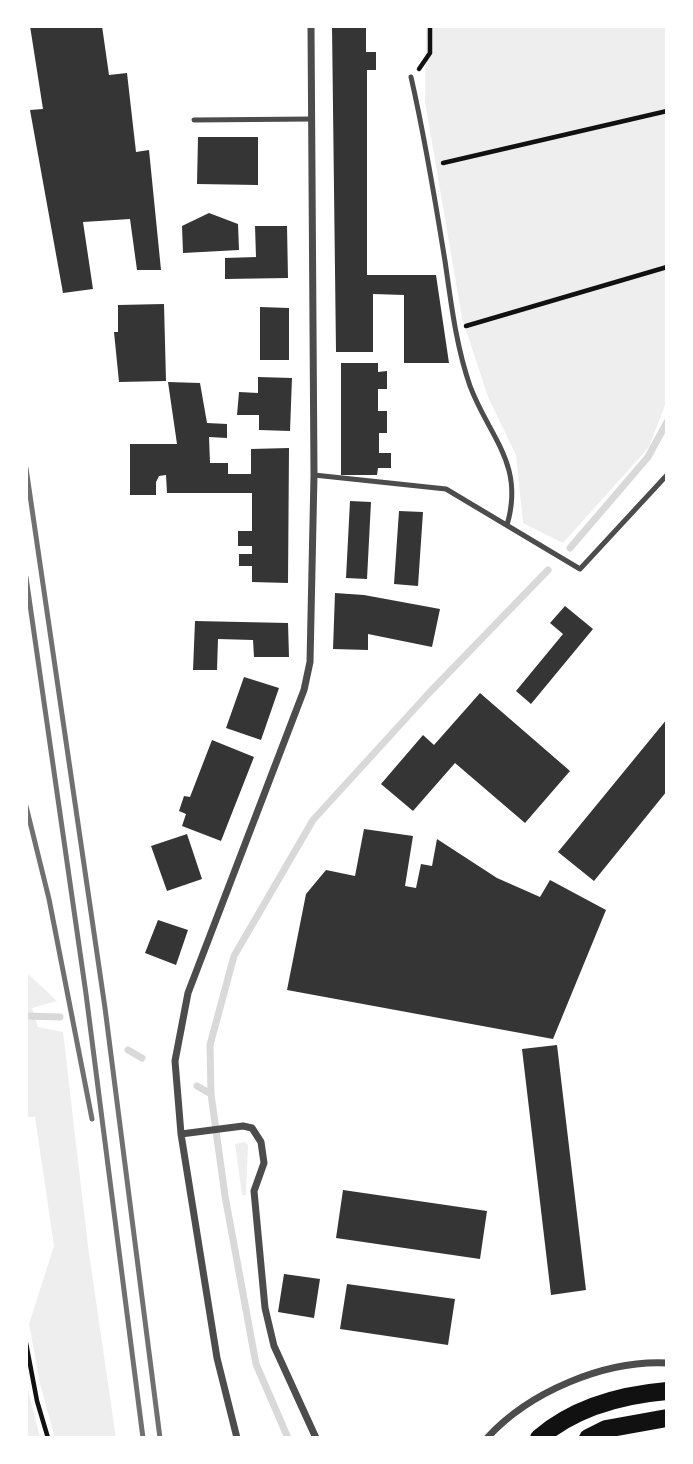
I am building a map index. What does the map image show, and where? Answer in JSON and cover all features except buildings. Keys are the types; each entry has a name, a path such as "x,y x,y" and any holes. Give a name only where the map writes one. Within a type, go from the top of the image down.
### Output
{"main road":[{"path":"539,1438 552,1427 599,1404 633,1394 667,1391"},
{"path":"588,1438 606,1429 667,1418"}],"street":[{"path":"237,1438 217,1358 181,1134 175,1061 188,993 304,690 310,662 314,475 311,26"},
{"path":"181,1134 234,1127 252,1128 261,1142 264,1163 254,1191 265,1307 274,1346 316,1438"},
{"path":"487,1438 519,1408 586,1377 622,1367 667,1363"}],"lane":[{"path":"411,77 456,329 471,386 507,457 513,505 507,525"},
{"path":"194,120 312,119"},
{"path":"314,475 446,489 580,569 667,474"}],"path":[{"path":"411,77 430,53 430,26"},
{"path":"429,166 667,111"},
{"path":"456,329 667,267"},
{"path":"26,1343 37,1401 48,1438"}],"shaded area":[{"path":"426,26 667,26 667,400 649,447 563,543 523,523 516,455 488,397 462,318 425,102"},
{"path":"26,972 57,1001 32,1008 38,1027 63,1032 88,1246 116,1438 55,1438 40,1384 29,1324 54,1246 35,1117 26,1117"},
{"path":"245,1142 248,1145 246,1195 242,1195 235,1144"},
{"path":"26,1380 27,1385 40,1438 26,1438"}],"waterway":[{"path":"570,548 648,457 667,422"},
{"path":"288,1438 256,1364 225,1196 211,1094 210,1045 234,956 313,820 429,693 548,570"},
{"path":"26,1016 60,1017"},
{"path":"128,1050 142,1058"},
{"path":"197,1086 211,1094"}],"railway":[{"path":"26,468 105,1008 160,1438"},
{"path":"26,577 86,994 143,1438"},
{"path":"26,806 49,899 92,1119"}]}
